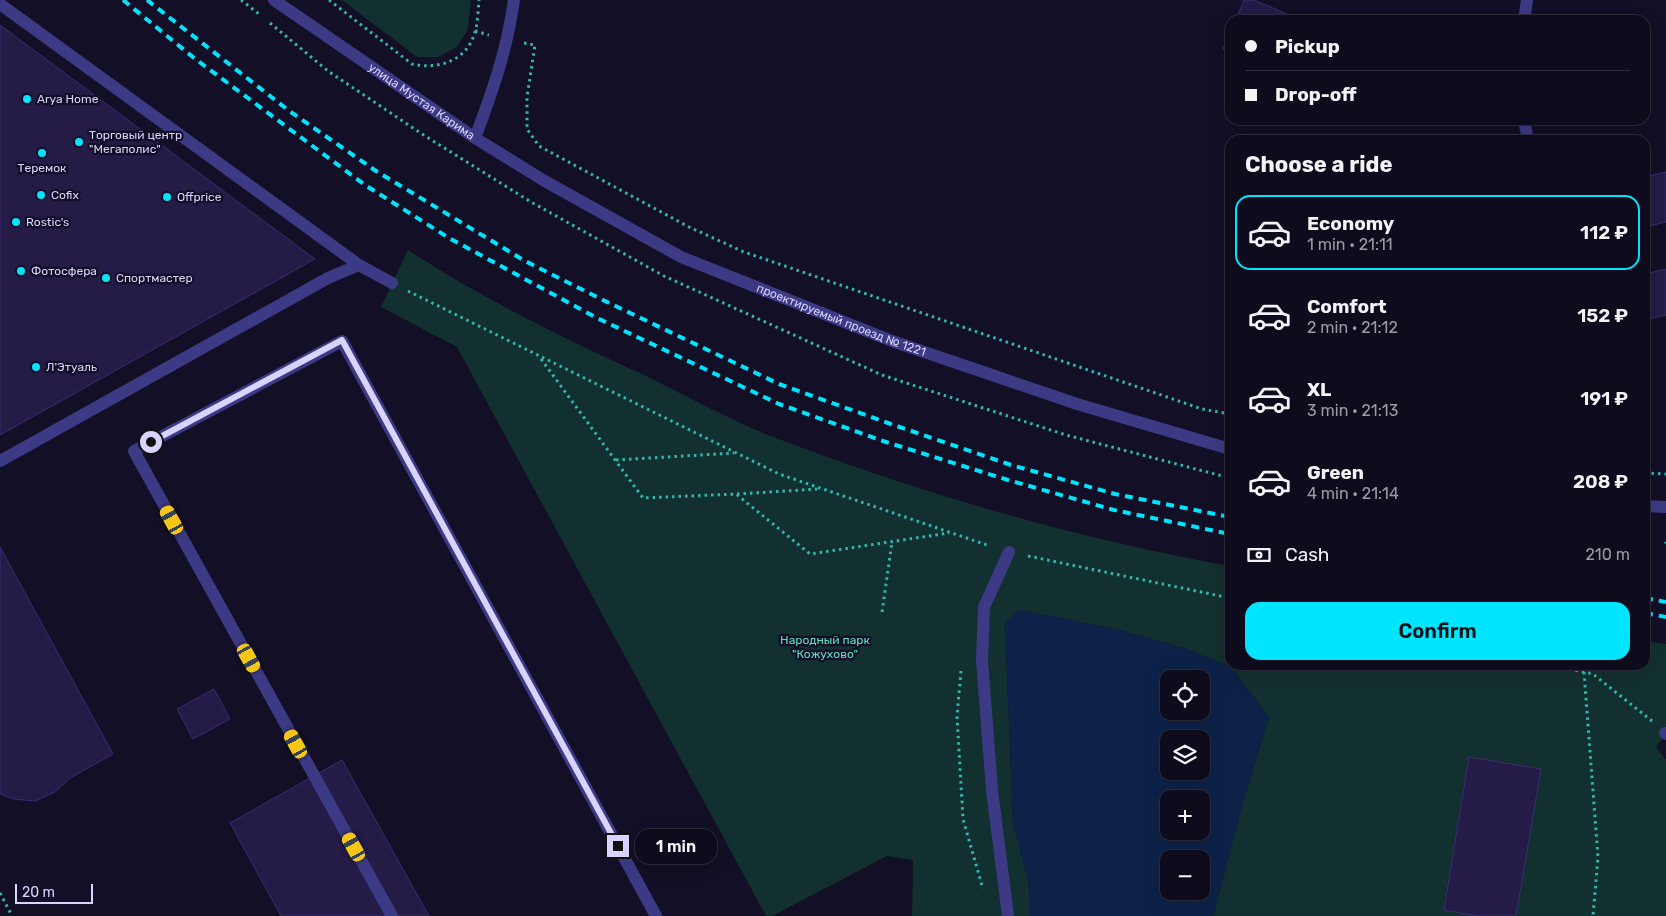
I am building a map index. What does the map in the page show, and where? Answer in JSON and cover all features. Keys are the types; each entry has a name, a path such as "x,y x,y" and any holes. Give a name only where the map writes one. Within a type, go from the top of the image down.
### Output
{"street":[{"name":"улица Мустая Карима","path":"274,0 475,138 495,84 508,39 514,0"},
{"path":"1525,15 1527,0"},
{"path":"0,4 359,265 392,283"},
{"name":"проектируемый проезд № 1221","path":"475,138 543,180 681,257 892,341 1077,404 1225,448"},
{"path":"0,461 328,278 359,265"},
{"path":"392,916 134,451 342,340 656,916"},
{"path":"1650,506 1666,507"},
{"path":"1008,916 992,790 982,661 984,607 1009,552"}],"path":[{"path":"329,0 412,64 428,67 443,64 458,56 470,45 475,31 479,0"},
{"path":"475,31 535,45 526,97 527,129 539,146 689,227 744,252 1202,409 1225,413"},
{"path":"392,283 779,474 1009,552 1225,597"},
{"path":"539,357 643,498 820,489"},
{"path":"615,460 736,453"},
{"path":"1650,473 1666,474"},
{"path":"736,494 810,554 949,533"},
{"path":"882,612 892,542"},
{"path":"1574,670 1593,674 1635,706 1666,734"},
{"path":"1584,672 1598,857 1593,916"},
{"path":"0,893 12,916"}],"green space":[{"path":"342,0 471,0 468,29 457,47 438,57 417,57"},
{"name":"Народный парк \"Кожухово\"","path":"408,250 465,285 524,317 721,414 768,435 881,476 996,511 1113,542 1225,565 1225,665 1184,648 1120,630 1020,610 1005,623 1013,822 1029,883 1030,916 912,916 913,860 887,856 772,916 766,916 457,347 381,307"},
{"name":"Народный парк \"Кожухово\"","path":"1650,642 1666,644 1666,734 1656,747 1666,760 1666,916 1213,916 1244,798 1269,717 1233,670 1650,670"}],"water":[{"path":"1020,610 1120,630 1184,648 1225,665 1225,670 1233,670 1269,717 1244,798 1213,916 1030,916 1029,883 1013,822 1005,622"}],"building":[{"path":"1244,0 1254,0 1289,15 1238,15"},
{"name":"Торговый центр \"Мегаполис\"","path":"0,25 315,259 0,435"},
{"path":"1666,172 1666,222 1650,226 1650,176"},
{"path":"1666,269 1666,315 1650,319 1650,273"},
{"path":"0,547 113,754 70,778 55,792 35,801 13,799 0,794"},
{"path":"214,689 230,719 193,739 177,709"},
{"path":"1469,757 1541,769 1516,916 1478,916 1444,910"},
{"path":"342,760 429,916 281,916 230,823"}],"railway":[{"path":"123,0 194,58 365,185 449,238 597,318 779,404 886,442 1008,480 1114,510 1225,533"},
{"path":"147,0 288,110 376,171 525,261 605,301 779,384 888,423 1011,465 1115,494 1225,516"},
{"path":"1650,599 1666,602"},
{"path":"1650,614 1666,617"}],"place":[{"name":"Arya Home","path":"27,99"},
{"name":"Торговый центр \"Мегаполис\"","path":"79,142"},
{"name":"Теремок","path":"42,153"},
{"name":"Cofix","path":"41,195"},
{"name":"Offprice","path":"167,197"},
{"name":"Rostic's","path":"16,222"},
{"name":"Фотосфера","path":"21,271"},
{"name":"Спортмастер","path":"106,278"},
{"name":"Л'Этуаль","path":"36,367"}],"route":[{"path":"151,442 342,340 618,846"}]}
